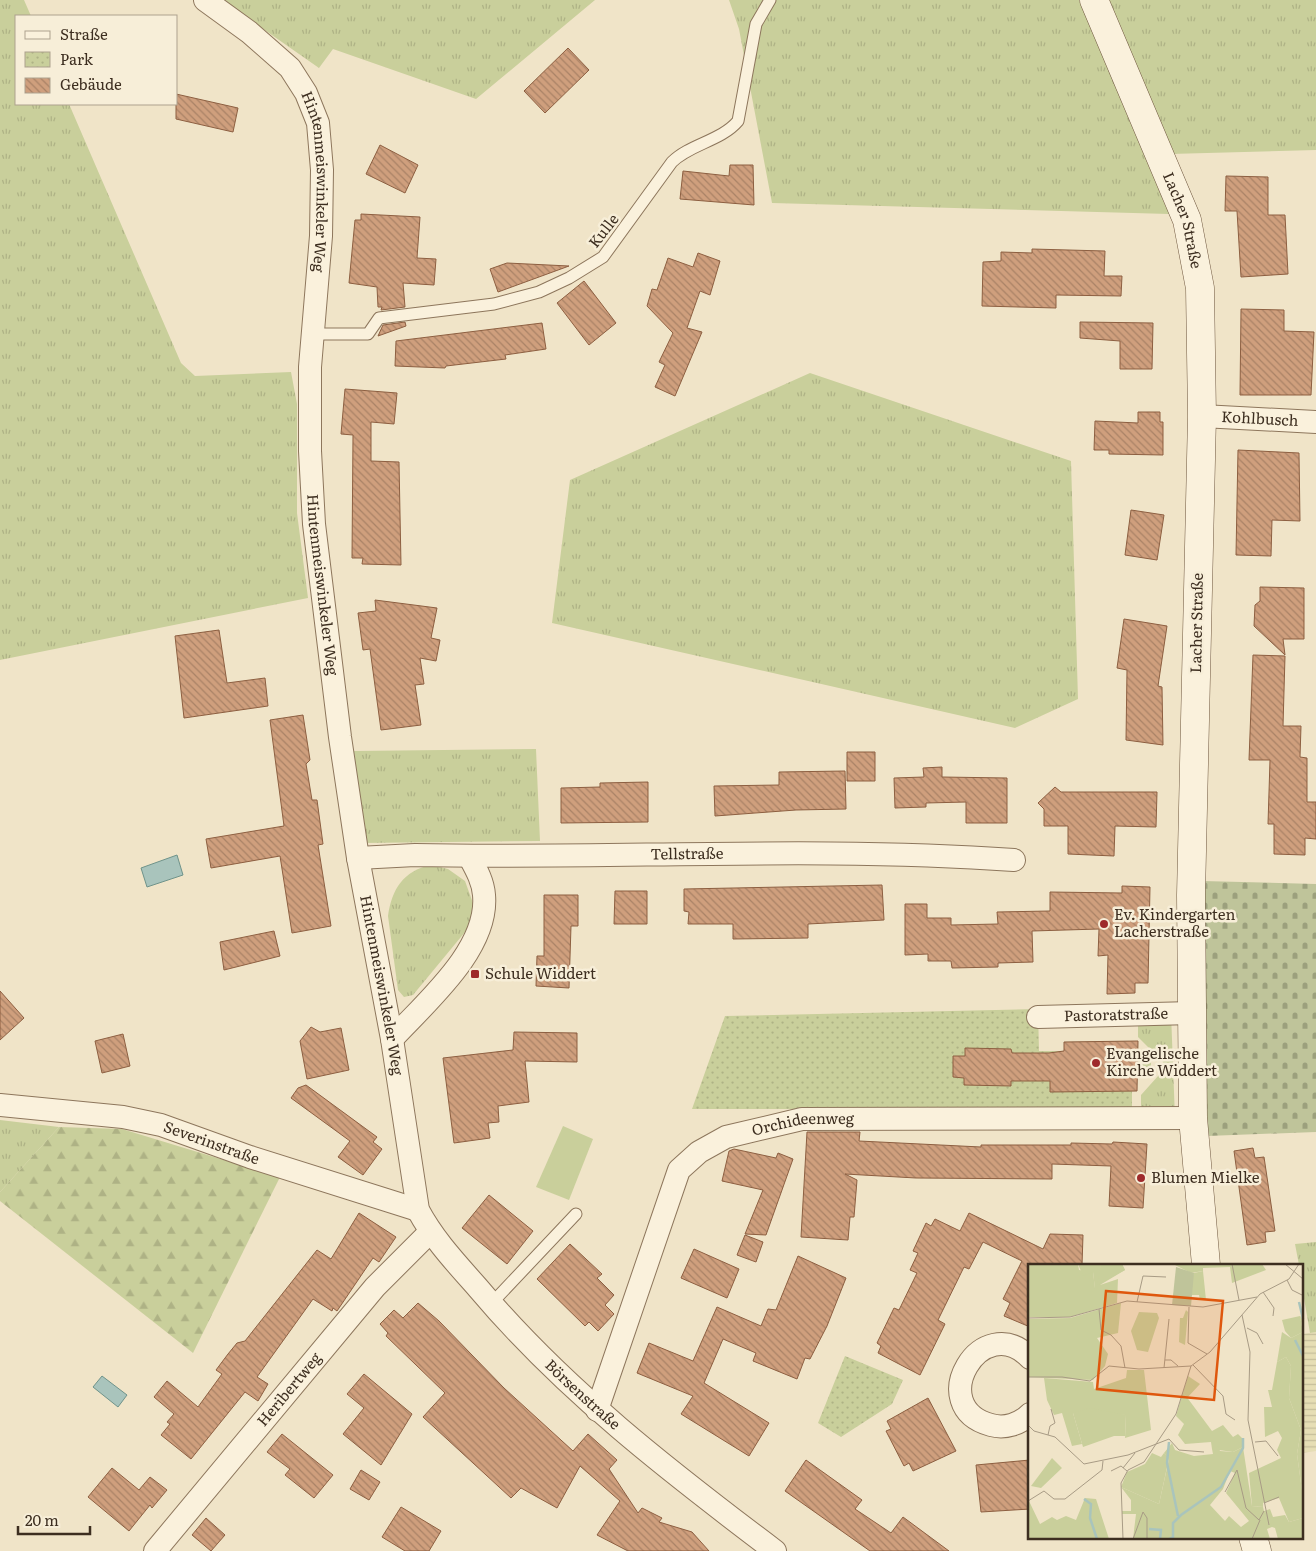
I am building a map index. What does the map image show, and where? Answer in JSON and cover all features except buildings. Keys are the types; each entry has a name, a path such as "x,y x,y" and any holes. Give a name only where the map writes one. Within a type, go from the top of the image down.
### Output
{"street":[{"name":"Hintenmeiswinkeler Weg","path":"205,0 249,32 290,68 299,79 313,108 321,140 320,236 310,367 310,451 314,524 339,728 358,858 392,1039 418,1210"},
{"name":"Lacher Straße","path":"1094,0 1187,220 1200,288 1202,416 1191,869 1193,1118 1195,1158 1206,1264"},
{"name":"Kohlbusch","path":"1202,416 1316,422"},
{"name":"Tellstraße","path":"358,858 415,855 796,852 940,854 1014,860"},
{"path":"392,1039 457,968 471,948 478,933 482,922 484,893 479,875 469,856"},
{"name":"Pastoratstraße","path":"1038,1017 1192,1013"},
{"name":"Severinstraße","path":"0,1105 123,1117 161,1125 250,1157 418,1210"},
{"name":"Orchideenweg","path":"598,1410 680,1170 690,1158 716,1141 733,1135 809,1118 1193,1118"},
{"name":"Börsenstraße","path":"418,1210 430,1232 491,1304 598,1410 631,1439 775,1551"},
{"name":"Heribertweg","path":"155,1551 375,1287 430,1232"},
{"path":"1028,1357 1015,1348 1003,1345 990,1347 979,1352 970,1360 960,1380 963,1401 968,1410 982,1422 996,1426 1007,1426 1018,1423 1028,1416"},
{"path":"1252,1538 1257,1551"}],"lane":[{"name":"Kulle","path":"313,334 368,334 379,318 494,304 539,292 597,263 610,249 672,162 682,153 731,128 738,121 756,24 770,0"},
{"path":"491,1304 576,1214"}],"shaded area":[{"path":"1316,1332 1316,1451 1304,1453 1304,1334"}],"green space":[{"path":"0,0 24,0 31,15 15,15 15,105 69,105 181,363 195,376 291,372 297,404 297,513 308,598 0,660"},
{"path":"222,0 595,0 476,99 333,49 319,68"},
{"path":"729,0 1079,0 1169,214 772,203 739,29"},
{"path":"1105,0 1316,0 1316,150 1170,154"},
{"path":"810,373 1071,461 1078,699 1015,728 552,623 570,480"},
{"path":"536,749 540,841 362,843 354,751"},
{"path":"431,865 448,869 465,881 474,906 470,926 413,995 404,997 398,990 388,916 390,906 392,897 406,877 421,868"},
{"path":"1202,881 1316,884 1316,1132 1207,1136"},
{"path":"1038,1009 1039,1051 1064,1051 1064,1042 1138,1041 1138,1059 1151,1059 1151,1077 1137,1077 1137,1091 1132,1091 1132,1109 692,1109 725,1016"},
{"path":"1171,1013 1175,1118 1141,1118 1141,1095 1167,1066 1138,1037 1138,1014"},
{"path":"0,1120 59,1127 0,1192"},
{"path":"563,1126 593,1139 569,1200 536,1187"},
{"path":"59,1127 122,1129 280,1177 193,1353 0,1201 0,1192"},
{"path":"1316,1242 1316,1332 1310,1333 1304,1298 1304,1264 1299,1264 1295,1244"},
{"path":"845,1356 903,1380 892,1404 841,1437 818,1423"}],"water":[{"path":"177,855 183,875 147,887 141,868"},
{"path":"102,1376 127,1395 118,1407 93,1387"}],"place":[{"name":"Ev. Kindergarten Lacherstraße","path":"1104,924"},
{"name":"Schule Widdert","path":"475,974"},
{"name":"Evangelische Kirche Widdert","path":"1096,1063"},
{"name":"Blumen Mielke","path":"1141,1178"}]}
